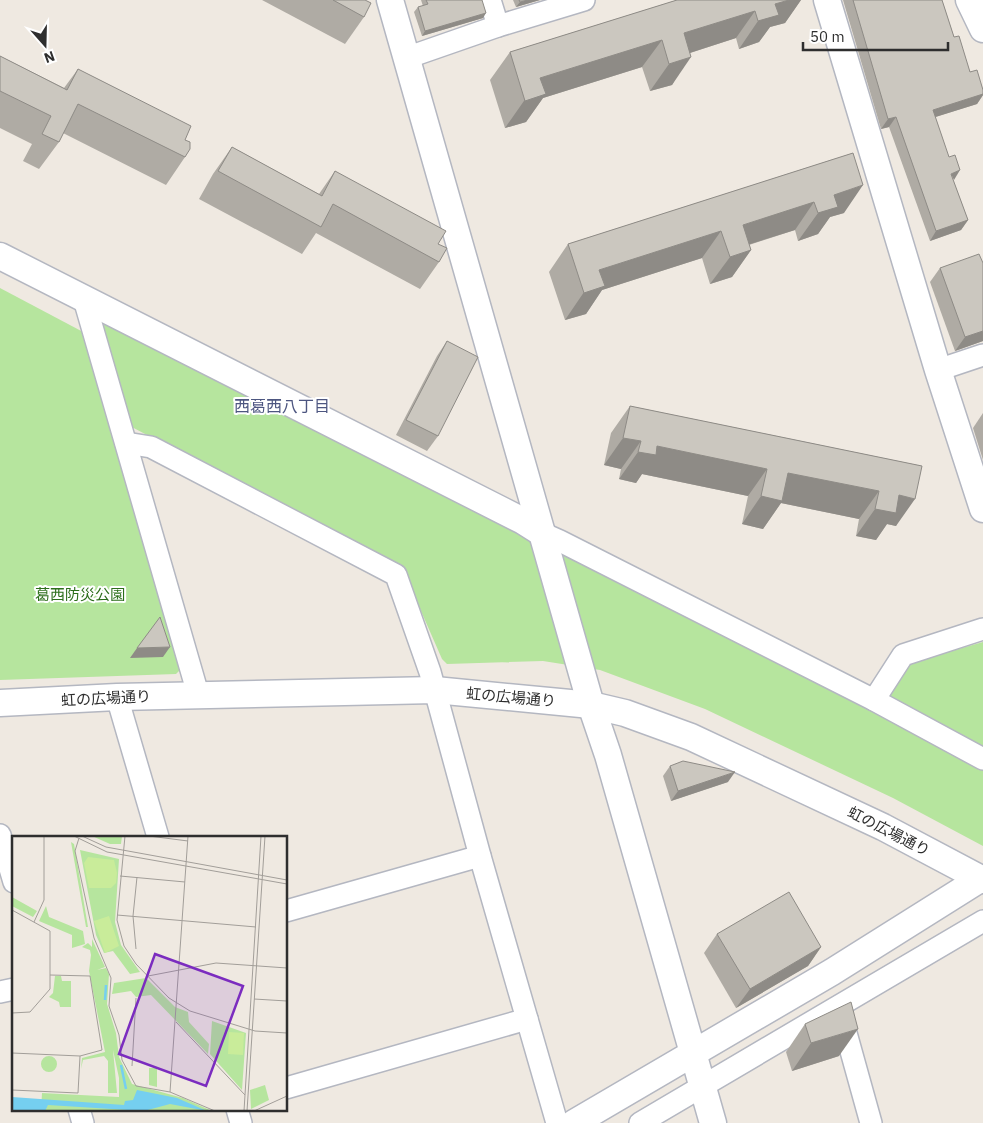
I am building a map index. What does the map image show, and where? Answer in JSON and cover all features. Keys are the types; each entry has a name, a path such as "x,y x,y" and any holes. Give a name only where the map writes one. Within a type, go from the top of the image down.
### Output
{"street":[{"path":"390,0 591,705 608,755 713,1123"},
{"path":"490,0 498,26"},
{"path":"406,58 498,26 584,0"},
{"path":"827,0 938,370 983,509"},
{"path":"968,0 983,29"},
{"path":"0,256 514,516 542,534 560,541 874,700 983,759"},
{"path":"84,299 198,694"},
{"path":"938,370 983,355"},
{"path":"126,443 151,447 396,575 430,672 480,856 557,1123"},
{"path":"874,700 903,655 983,629"},
{"name":"虹の広場通り","path":"0,703 198,694 435,690 591,705 625,713 691,737 883,827 982,878"},
{"path":"117,697 158,836"},
{"path":"0,835 12,875"},
{"path":"288,911 480,856"},
{"path":"574,1123 832,972 982,878"},
{"path":"640,1123 983,921"},
{"path":"838,1006 871,1123"},
{"path":"288,1087 527,1019"},
{"path":"79,1110 83,1123"},
{"path":"237,1110 241,1123"}],"green space":[{"name":"葛西防災公園","path":"0,288 85,333 184,666 176,674 0,680"},
{"path":"106,324 881,706 906,664 983,642 983,846 893,798 705,709 600,670 543,661 447,664 442,659 403,570 128,425 99,326"}],"building":[{"path":"333,0 365,0 371,3 364,17"},
{"path":"426,0 482,0 486,13 425,31 418,7 428,4"},
{"path":"677,0 789,0 775,4 779,15 758,21 755,11 684,33 691,57 669,64 662,40 540,78 546,94 525,101 510,52"},
{"path":"853,0 942,0 954,37 959,36 970,72 977,70 983,90 983,94 933,110 949,157 955,155 960,170 951,174 968,220 936,231 896,117 888,119"},
{"path":"0,56 67,90 78,69 191,126 185,140 190,142 190,149 185,157 78,104 59,142 42,134 51,116 0,91"},
{"path":"232,147 322,196 335,171 446,231 438,244 447,248 439,262 333,204 321,227 218,171"},
{"path":"853,153 863,185 834,195 838,207 818,213 814,202 743,225 751,250 730,257 721,231 599,270 605,286 584,293 568,244"},
{"path":"979,254 983,263 983,331 965,337 940,268"},
{"path":"447,341 478,357 438,436 406,420"},
{"path":"630,406 922,466 915,499 899,495 896,513 875,509 879,491 788,473 782,501 761,496 767,469 657,446 656,455 638,452 641,441 623,438"},
{"path":"160,617 170,647 137,648"},
{"path":"683,761 735,772 678,791 670,766"},
{"path":"789,892 821,947 750,989 717,934"},
{"path":"851,1002 858,1029 811,1043 805,1024"}],"district":[{"name":"西葛西八丁目","path":"282,406"}]}
